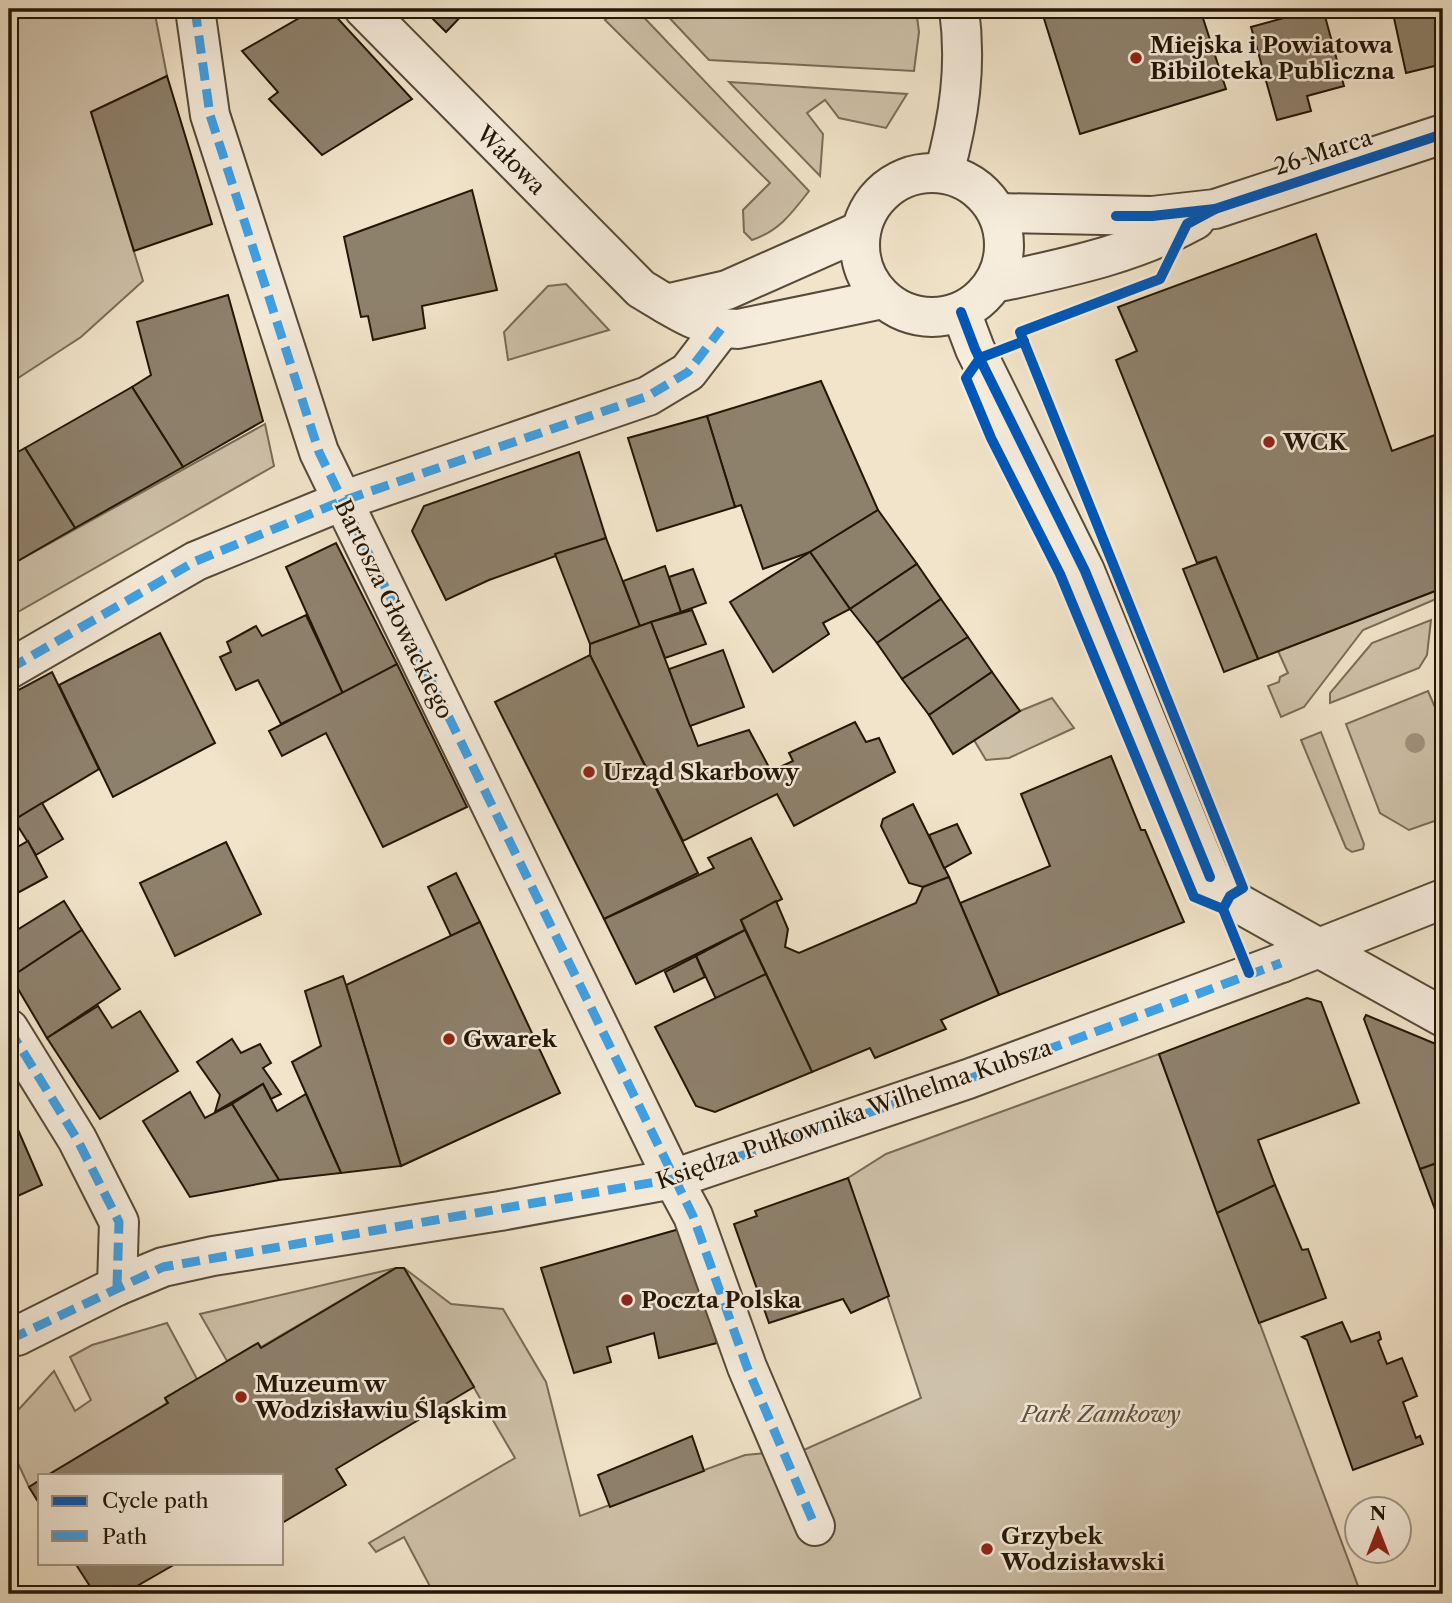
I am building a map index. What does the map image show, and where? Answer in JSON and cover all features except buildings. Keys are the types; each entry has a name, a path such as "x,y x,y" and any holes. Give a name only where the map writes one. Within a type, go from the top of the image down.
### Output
{"street":[{"name":"Bartosza Głowackiego","path":"195,9 210,115 319,452 693,1216 747,1367 815,1526"},
{"name":"Wałowa","path":"364,9 641,289 694,320 721,329 738,329 883,299"},
{"path":"944,173 961,95 964,47 959,9"},
{"name":"26 Marca","path":"995,283 1097,260 1142,246 1215,209 1443,134"},
{"path":"922,173 944,173 966,181 985,194 998,214 1005,237 1003,260 995,283 981,298 961,312 944,317 922,317 901,311 883,299 867,279 859,256 860,230 867,210 881,192 900,179 922,173"},
{"name":"26 Marca","path":"998,214 1152,216 1215,209"},
{"path":"666,304 727,290 860,230"},
{"path":"961,312 975,349 1086,570 1210,877 1238,903 1323,947 1443,1017"},
{"path":"9,669 196,562 342,501 648,397 688,372 721,329"},
{"name":"Księdza Pułkownika Wilhelma Kubsza","path":"11,1340 117,1286 163,1267 212,1256 487,1213 673,1179 968,1079 1281,963 1443,899"},
{"path":"9,1029 76,1139 119,1222 117,1286"}],"green space":[{"path":"9,9 154,9 167,76 91,112 143,281 81,337 9,384"},
{"path":"617,9 636,9 809,191 791,214 770,232 752,240 744,232 743,210 770,183 605,20"},
{"path":"661,9 916,9 919,32 914,71 709,60"},
{"path":"729,82 907,94 886,128 839,118 825,100 807,113 823,134 820,176"},
{"path":"566,284 609,330 508,360 504,332 548,286"},
{"path":"265,424 274,466 9,617 9,566"},
{"path":"1443,588 1443,596 1363,630 1304,707 1281,717 1268,686 1279,682 1280,677 1288,673 1278,651"},
{"path":"1431,620 1427,655 1419,668 1330,703 1330,693 1372,643"},
{"path":"1428,691 1443,726 1443,818 1409,830 1380,813 1346,724"},
{"path":"1052,698 1074,728 1009,758 986,760 974,740 1020,711"},
{"path":"1321,732 1364,844 1363,849 1352,852 1346,848 1301,740"},
{"name":"Park Zamkowy","path":"1159,1054 1344,1549 1344,1564 1350,1564 1361,1594 434,1594 404,1537 376,1552 369,1543 515,1458 404,1268 451,1304 503,1309 546,1382 580,1516 745,1455 806,1449 921,1398 848,1178 886,1154"},
{"path":"396,1268 261,1347 258,1343 227,1361 200,1314"},
{"path":"167,1323 197,1379 165,1398 167,1403 50,1474 38,1474 38,1481 29,1487 9,1444 9,1420 54,1371 75,1411 91,1400 70,1357 92,1345"}],"marked path":[{"path":"195,9 210,115 319,452 693,1216 747,1367 815,1526"},
{"path":"9,669 196,561 342,501 648,396 688,372 721,329"},
{"path":"9,1337 17,1336 163,1267 673,1179 968,1079 1281,963"},
{"path":"9,1029 77,1139 119,1222 117,1286"}],"cycle path":[{"path":"1116,216 1152,216 1215,209 1443,134"},
{"path":"1215,209 1187,224 1160,279 1020,332 1243,888 1230,896 1223,909 1249,973"},
{"path":"961,312 975,349 1085,571 1210,877"},
{"path":"1024,341 980,358 966,378 991,438 1060,574 1194,897 1223,909"}],"place":[{"name":"Miejska i Powiatowa Bibiloteka Publiczna","path":"1136,58"},
{"name":"WCK","path":"1269,442"},
{"name":"Urząd Skarbowy","path":"589,772"},
{"name":"Gwarek","path":"449,1039"},
{"name":"Poczta Polska","path":"627,1300"},
{"name":"Muzeum w Wodzisławiu Śląskim","path":"241,1397"},
{"name":"Grzybek Wodzisławski","path":"987,1549"}]}
